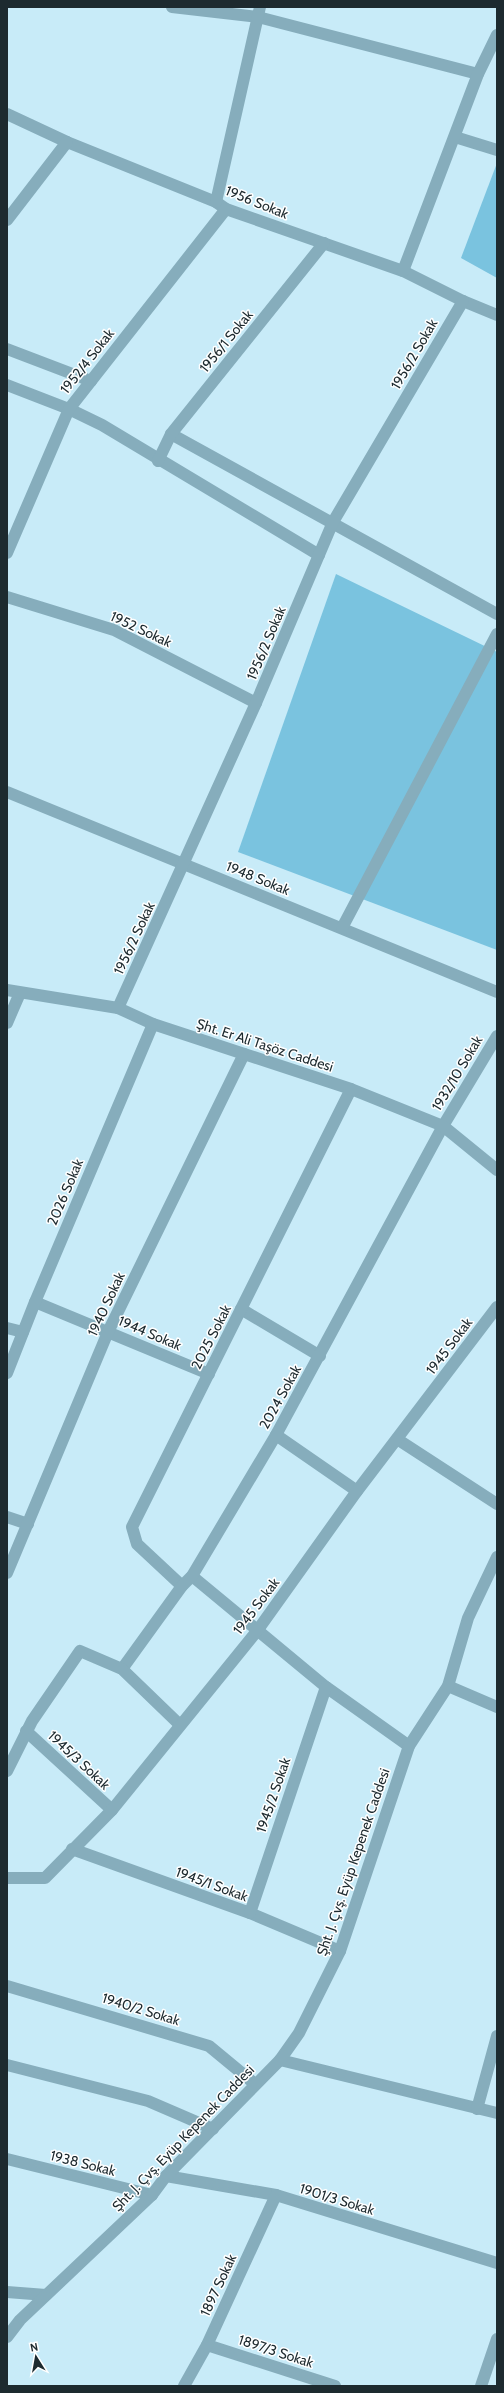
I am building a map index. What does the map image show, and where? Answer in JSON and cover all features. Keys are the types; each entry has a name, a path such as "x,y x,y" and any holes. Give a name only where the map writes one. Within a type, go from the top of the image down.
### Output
{"street":[{"path":"172,7 259,12 478,74"},
{"path":"221,205 259,12"},
{"path":"403,271 478,74 492,55 497,35"},
{"name":"1956 Sokak","path":"7,114 67,142 221,205 324,244 403,271 463,301 497,315"},
{"path":"455,137 497,150"},
{"path":"7,220 67,142"},
{"name":"1952/4 Sokak","path":"7,553 69,409 221,205"},
{"name":"1956/1 Sokak","path":"158,461 171,434 324,244"},
{"name":"1956/2 Sokak","path":"118,1008 256,704 333,522 463,301"},
{"path":"7,349 91,381"},
{"path":"7,385 69,409 102,425 158,461 319,555"},
{"path":"171,434 333,522 497,614"},
{"name":"1952 Sokak","path":"7,597 114,630 256,704"},
{"path":"342,928 497,634"},
{"name":"1948 Sokak","path":"7,792 497,992"},
{"name":"Şht. Er Ali Taşöz Caddesi","path":"7,990 118,1008 153,1024 350,1089 443,1126 497,1170"},
{"path":"7,1023 20,993"},
{"name":"2026 Sokak","path":"7,1373 35,1302 153,1024"},
{"name":"1932/10 Sokak","path":"443,1126 497,1036"},
{"name":"1940 Sokak","path":"7,1573 108,1332 244,1054"},
{"name":"2025 Sokak","path":"182,1586 137,1544 132,1528 350,1089"},
{"name":"2024 Sokak","path":"122,1669 182,1586 192,1576 276,1435 443,1126"},
{"name":"1944 Sokak","path":"35,1302 209,1374"},
{"name":"1945 Sokak","path":"7,1878 45,1878 112,1810 257,1631 358,1491 497,1307"},
{"path":"241,1309 320,1356"},
{"path":"7,1328 23,1332"},
{"path":"276,1435 358,1491"},
{"path":"397,1439 497,1504"},
{"path":"7,1517 28,1524"},
{"name":"Şht. J. Çvş. Eyüp Kepenek Caddesi","path":"7,2337 20,2320 152,2195 166,2176 280,2060 299,2033 340,1951 409,1746 448,1686 468,1618 497,1557"},
{"path":"192,1576 326,1687 409,1746"},
{"path":"7,1771 26,1731 80,1651 122,1669 180,1725"},
{"path":"448,1686 497,1707"},
{"name":"1945/2 Sokak","path":"250,1913 326,1687"},
{"name":"1945/3 Sokak","path":"26,1731 112,1810"},
{"name":"1945/1 Sokak","path":"72,1849 250,1913 340,1951"},
{"name":"1940/2 Sokak","path":"7,1986 209,2046 256,2084"},
{"path":"477,2109 497,2036"},
{"path":"280,2060 497,2113"},
{"path":"7,2065 148,2101 213,2129"},
{"name":"1938 Sokak","path":"7,2159 152,2195"},
{"name":"1901/3 Sokak","path":"166,2176 276,2196 497,2264"},
{"name":"1897 Sokak","path":"184,2386 207,2345 276,2196"},
{"path":"7,2292 46,2295"},
{"name":"1897/3 Sokak","path":"207,2345 335,2386"},
{"path":"481,2386 496,2347"}],"shaded area":[{"path":"497,163 497,278 461,258"},
{"path":"336,574 497,652 497,950 238,852"}]}
